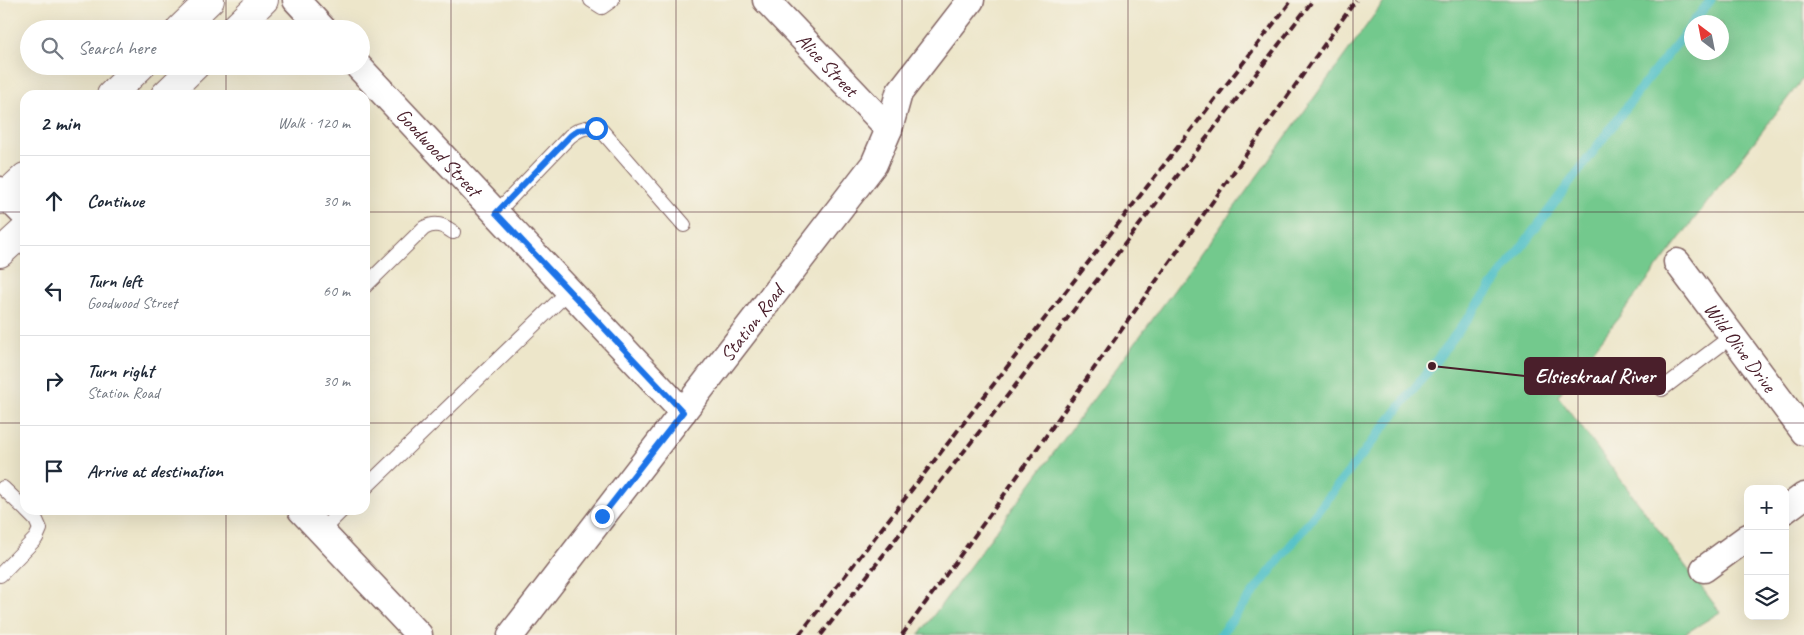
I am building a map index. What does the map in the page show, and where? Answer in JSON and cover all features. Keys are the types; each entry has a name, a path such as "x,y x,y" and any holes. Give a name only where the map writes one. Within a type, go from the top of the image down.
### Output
{"main road":[{"path":"189,20 210,0"},
{"path":"243,20 264,0"},
{"path":"116,90 132,75"},
{"path":"170,90 186,75"},
{"path":"2,195 20,181"},
{"path":"0,253 20,235"}],"street":[{"path":"296,0 315,20"},
{"name":"Alice Street","path":"766,0 889,129"},
{"name":"Station Road","path":"510,635 874,164 889,129 899,93 971,0"},
{"name":"Goodwood Street","path":"366,75 683,412"},
{"path":"2,195 20,211"},
{"name":"Wild Olive Drive","path":"1677,262 1804,432"},
{"path":"1789,507 1804,496"},
{"path":"306,515 419,635"},
{"path":"1704,569 1744,540"}],"lane":[{"path":"591,0 602,7 612,0"},
{"path":"496,213 570,136 578,130 596,128 602,132 684,225"},
{"path":"370,281 424,228 441,224 453,232"},
{"path":"370,483 569,291"},
{"path":"1662,389 1732,336"},
{"path":"3,488 20,505"},
{"path":"0,575 36,538 40,529 36,520 30,515"},
{"path":"321,531 337,515"}],"green space":[{"path":"1385,0 1804,0 1804,77 1558,396 1720,612 1683,635 919,635 1200,255"}],"waterway":[{"path":"1699,15 1711,0"},
{"path":"1220,635 1432,366 1644,84 1684,35"}],"railway":[{"path":"799,635 1292,0"},
{"path":"821,635 1313,0"},
{"path":"902,635 994,509 1356,0"}],"place":[{"name":"Elsieskraal River","path":"1432,366"}],"route":[{"path":"596,128 588,127 578,130 570,136 496,213 683,412 602,516"}]}
